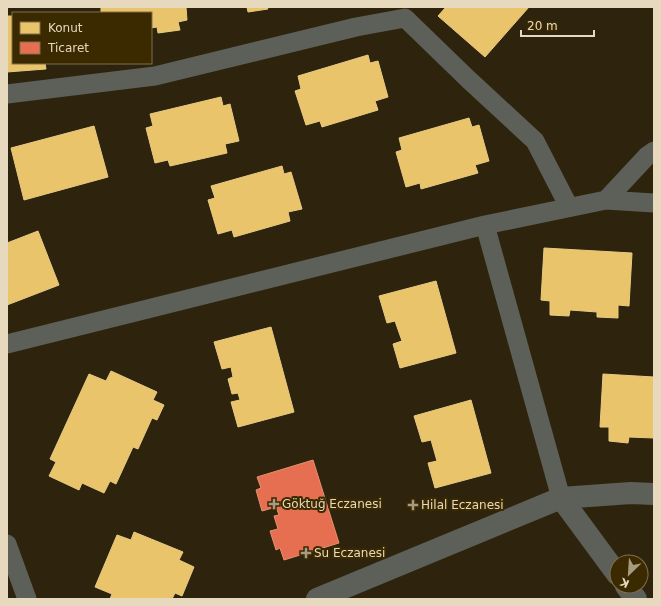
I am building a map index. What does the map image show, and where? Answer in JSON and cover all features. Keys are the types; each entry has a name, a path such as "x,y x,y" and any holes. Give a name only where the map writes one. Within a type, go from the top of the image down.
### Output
{"street":[{"path":"7,94 155,76 356,27 408,12 468,79 535,141 569,208"},
{"path":"606,200 647,156 654,152"},
{"path":"7,344 485,225 606,200 654,204"},
{"path":"485,225 561,498 609,563"},
{"path":"317,599 561,498 630,493 654,494"},
{"path":"7,544 11,567 27,599"}],"building: Konut":[{"path":"101,7 186,7 187,20 178,22 180,30 158,33 157,27 152,28 152,12 101,12"},
{"path":"247,7 267,7 268,9 248,12"},
{"path":"446,7 529,7 485,57 438,16"},
{"path":"7,16 12,16 12,64 45,64 46,69 7,72"},
{"path":"368,55 370,63 378,61 388,97 375,101 378,110 322,127 320,121 306,125 295,91 301,89 298,76"},
{"path":"221,97 223,106 230,104 239,141 225,144 227,153 170,166 168,160 155,163 146,128 153,126 150,114"},
{"path":"469,118 472,127 479,125 489,161 475,165 478,173 421,189 420,183 406,187 396,152 402,150 399,138"},
{"path":"94,126 108,177 24,200 11,148"},
{"path":"282,166 284,174 291,172 302,209 288,212 290,221 234,237 232,230 218,234 208,200 215,198 211,186"},
{"path":"38,231 59,285 7,305 7,243"},
{"path":"544,248 632,253 629,306 618,305 618,318 597,317 597,312 570,310 569,316 550,315 550,301 541,300"},
{"path":"436,281 456,353 400,368 393,344 402,341 395,321 387,323 379,296"},
{"path":"271,327 294,412 238,427 231,402 240,400 238,393 232,394 228,379 233,377 231,367 222,369 214,342"},
{"path":"111,371 157,392 153,400 164,405 157,420 152,418 138,449 133,447 116,484 110,481 104,493 82,483 79,490 49,476 56,462 50,459 89,374 106,381"},
{"path":"603,374 654,377 654,438 629,437 628,443 609,441 609,427 600,427"},
{"path":"471,400 491,473 435,488 428,463 437,461 431,440 422,442 414,416"},
{"path":"134,532 183,552 179,560 194,567 182,596 175,593 172,599 110,599 112,594 95,587 117,535 131,540"}],"building: Ticaret":[{"path":"313,460 339,543 284,560 280,548 276,550 270,531 278,529 274,516 279,515 276,507 262,511 256,490 261,488 257,477"}],"place":[{"name":"Göktuğ Eczanesi","path":"274,504"},
{"name":"Hilal Eczanesi","path":"413,505"},
{"name":"Su Eczanesi","path":"306,553"}]}
